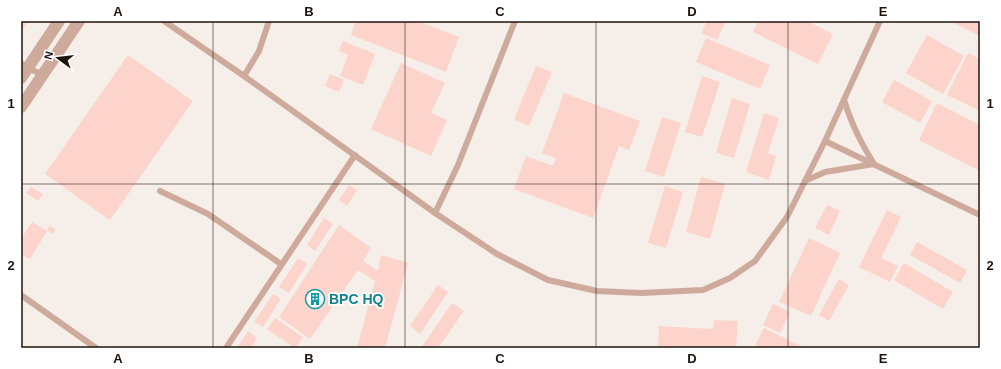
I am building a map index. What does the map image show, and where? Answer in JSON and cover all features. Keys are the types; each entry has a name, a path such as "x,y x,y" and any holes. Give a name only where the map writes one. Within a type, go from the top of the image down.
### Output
{"street":[{"path":"23,70 59,21"},
{"path":"21,107 79,21"}],"lane":[{"path":"164,21 244,76 435,213 497,254 548,280 597,291 641,293 703,290 730,278 756,261 787,217 825,141 880,21"},
{"path":"244,76 259,51 269,21"},
{"path":"435,213 458,165 515,21"},
{"path":"23,70 43,75"},
{"path":"844,100 853,127 874,164"},
{"path":"825,141 980,215"},
{"path":"226,348 355,155"},
{"path":"805,181 826,172 874,164"},
{"path":"160,191 208,214 281,264"},
{"path":"21,295 96,348"}],"shaded area":[{"path":"21,21 980,21 980,348 21,348"}],"building":[{"path":"21,21 28,21 21,32"},
{"path":"356,21 418,21 459,37 446,72 351,35"},
{"path":"707,21 726,21 717,40 701,33"},
{"path":"758,21 807,21 833,34 818,64 753,32"},
{"path":"950,21 980,21 980,36"},
{"path":"927,35 964,56 943,94 906,73"},
{"path":"706,38 770,65 760,89 696,62"},
{"path":"343,41 375,54 363,85 340,76 348,55 339,51"},
{"path":"968,53 980,59 980,111 947,95"},
{"path":"128,55 193,101 110,220 45,174"},
{"path":"401,63 445,83 431,113 447,120 431,156 371,129"},
{"path":"536,66 552,72 529,126 514,119"},
{"path":"330,74 344,80 339,92 325,86"},
{"path":"702,76 720,82 702,137 685,132"},
{"path":"894,80 932,101 920,123 882,102"},
{"path":"564,93 640,121 629,150 619,146 593,218 514,189 526,156 553,166 556,158 542,153"},
{"path":"732,98 750,104 734,158 716,153"},
{"path":"937,103 980,125 980,171 919,140"},
{"path":"764,113 779,118 768,153 776,156 769,180 746,172"},
{"path":"662,117 681,123 664,177 645,171"},
{"path":"701,177 725,184 710,239 686,232"},
{"path":"349,185 357,190 347,206 339,200"},
{"path":"665,186 683,192 666,248 648,243"},
{"path":"31,187 43,194 38,201 26,193"},
{"path":"827,205 840,211 829,235 815,228"},
{"path":"887,210 901,217 881,258 898,266 890,282 859,267"},
{"path":"324,218 333,224 315,251 307,245"},
{"path":"32,222 47,231 30,259 21,254 21,239"},
{"path":"50,225 56,230 53,234 47,230"},
{"name":"BPC HQ","path":"339,225 371,248 363,261 378,271 381,255 408,263 385,348 357,348 375,281 358,270 310,339 279,317"},
{"path":"809,238 840,253 811,316 779,302"},
{"path":"917,242 967,270 960,283 910,255"},
{"path":"298,258 307,264 289,293 279,287"},
{"path":"904,263 953,292 943,309 894,280"},
{"path":"839,279 849,285 829,321 819,315"},
{"path":"438,285 448,292 420,334 410,326"},
{"path":"273,294 281,299 263,327 254,322"},
{"path":"452,303 464,311 438,348 421,348"},
{"path":"773,304 790,312 780,333 763,325"},
{"path":"275,318 303,337 295,348 267,329"},
{"path":"714,320 738,321 736,348 658,348 659,326 713,329"},
{"path":"764,328 805,348 754,348"},
{"path":"248,331 257,338 251,348 237,348"}],"place":[{"name":"BPC HQ","path":"315,299"}]}
